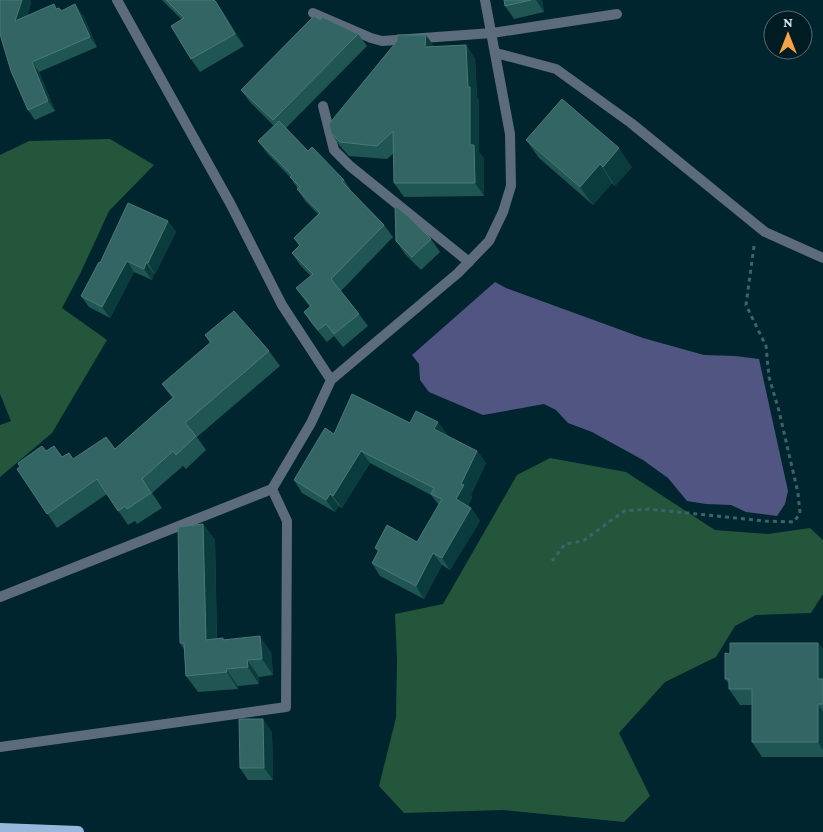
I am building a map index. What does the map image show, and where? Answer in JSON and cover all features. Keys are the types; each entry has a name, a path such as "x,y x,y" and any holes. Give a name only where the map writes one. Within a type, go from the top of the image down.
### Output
{"main road":[{"path":"0,829 78,832"}],"street":[{"path":"118,0 230,203 282,305 331,380"},
{"path":"0,597 272,489 311,423 331,380 458,273 489,241 503,212 511,186 510,134 485,0"},
{"path":"313,13 382,41 492,33 617,14"},
{"path":"496,53 556,69 631,123 766,232 823,258"},
{"path":"323,106 334,150 350,166 469,262"},
{"path":"0,747 286,707 287,521 272,489"}],"path":[{"path":"552,561 565,544 583,541 624,511 648,510 794,522 800,513 798,493 769,377 766,346 746,305 757,225"}],"green space":[{"path":"110,139 154,165 109,211 62,308 107,340 52,433 0,477 0,425 11,421 0,394 0,155 29,141"},
{"path":"550,458 626,472 715,530 768,534 810,528 823,540 823,594 811,613 756,615 735,626 716,657 665,682 619,733 650,796 624,822 503,810 404,813 379,786 396,718 397,659 395,614 443,604 517,475"}],"water":[{"path":"495,282 506,288 643,338 704,355 759,359 788,491 785,504 777,516 746,512 731,505 687,501 668,478 643,460 592,432 568,423 556,410 544,404 483,415 429,392 420,380 419,364 412,355"}],"building":[{"path":"0,0 22,0 15,21 54,4 56,9 59,8 61,11 75,4 90,37 32,62 48,101 28,110 11,71 0,34"},
{"path":"166,0 214,0 235,34 191,59 171,26 184,18"},
{"path":"504,0 531,0 505,6"},
{"path":"314,16 321,20 322,17 358,34 273,120 241,90"},
{"path":"397,35 426,35 425,47 466,45 468,87 470,87 470,145 474,145 475,183 394,183 393,131 377,146 340,142 331,133 329,124 397,41"},
{"path":"562,99 619,148 603,167 600,164 580,187 526,140"},
{"path":"279,121 308,151 312,147 344,180 342,182 384,225 331,279 359,314 334,334 326,324 318,330 304,312 311,306 296,288 313,274 292,253 300,245 294,238 320,213 297,189 300,187 290,177 292,175 258,141"},
{"path":"128,203 168,221 144,269 127,261 102,307 81,296 100,263"},
{"path":"395,206 431,239 412,257 396,241"},
{"path":"234,311 269,351 185,423 196,436 176,455 173,451 142,479 151,493 127,509 125,506 118,511 97,479 47,514 17,469 20,467 18,463 42,446 46,451 54,446 62,457 69,453 73,459 106,437 115,449 174,397 162,384 211,342 205,335"},
{"path":"352,394 410,423 416,411 438,422 434,429 477,451 461,484 464,485 456,499 471,508 442,558 433,553 416,586 372,563 379,550 375,548 387,525 417,542 442,499 431,494 434,488 361,451 333,496 330,494 326,500 294,480 325,428 334,434"},
{"path":"203,524 206,640 260,636 262,659 247,660 248,667 226,669 227,672 186,676 184,643 180,643 178,527"},
{"path":"730,643 818,643 818,679 823,679 823,704 818,704 818,742 752,742 752,689 729,689 729,679 725,679 725,653 730,654"},
{"path":"239,719 263,719 264,768 240,768"}]}
